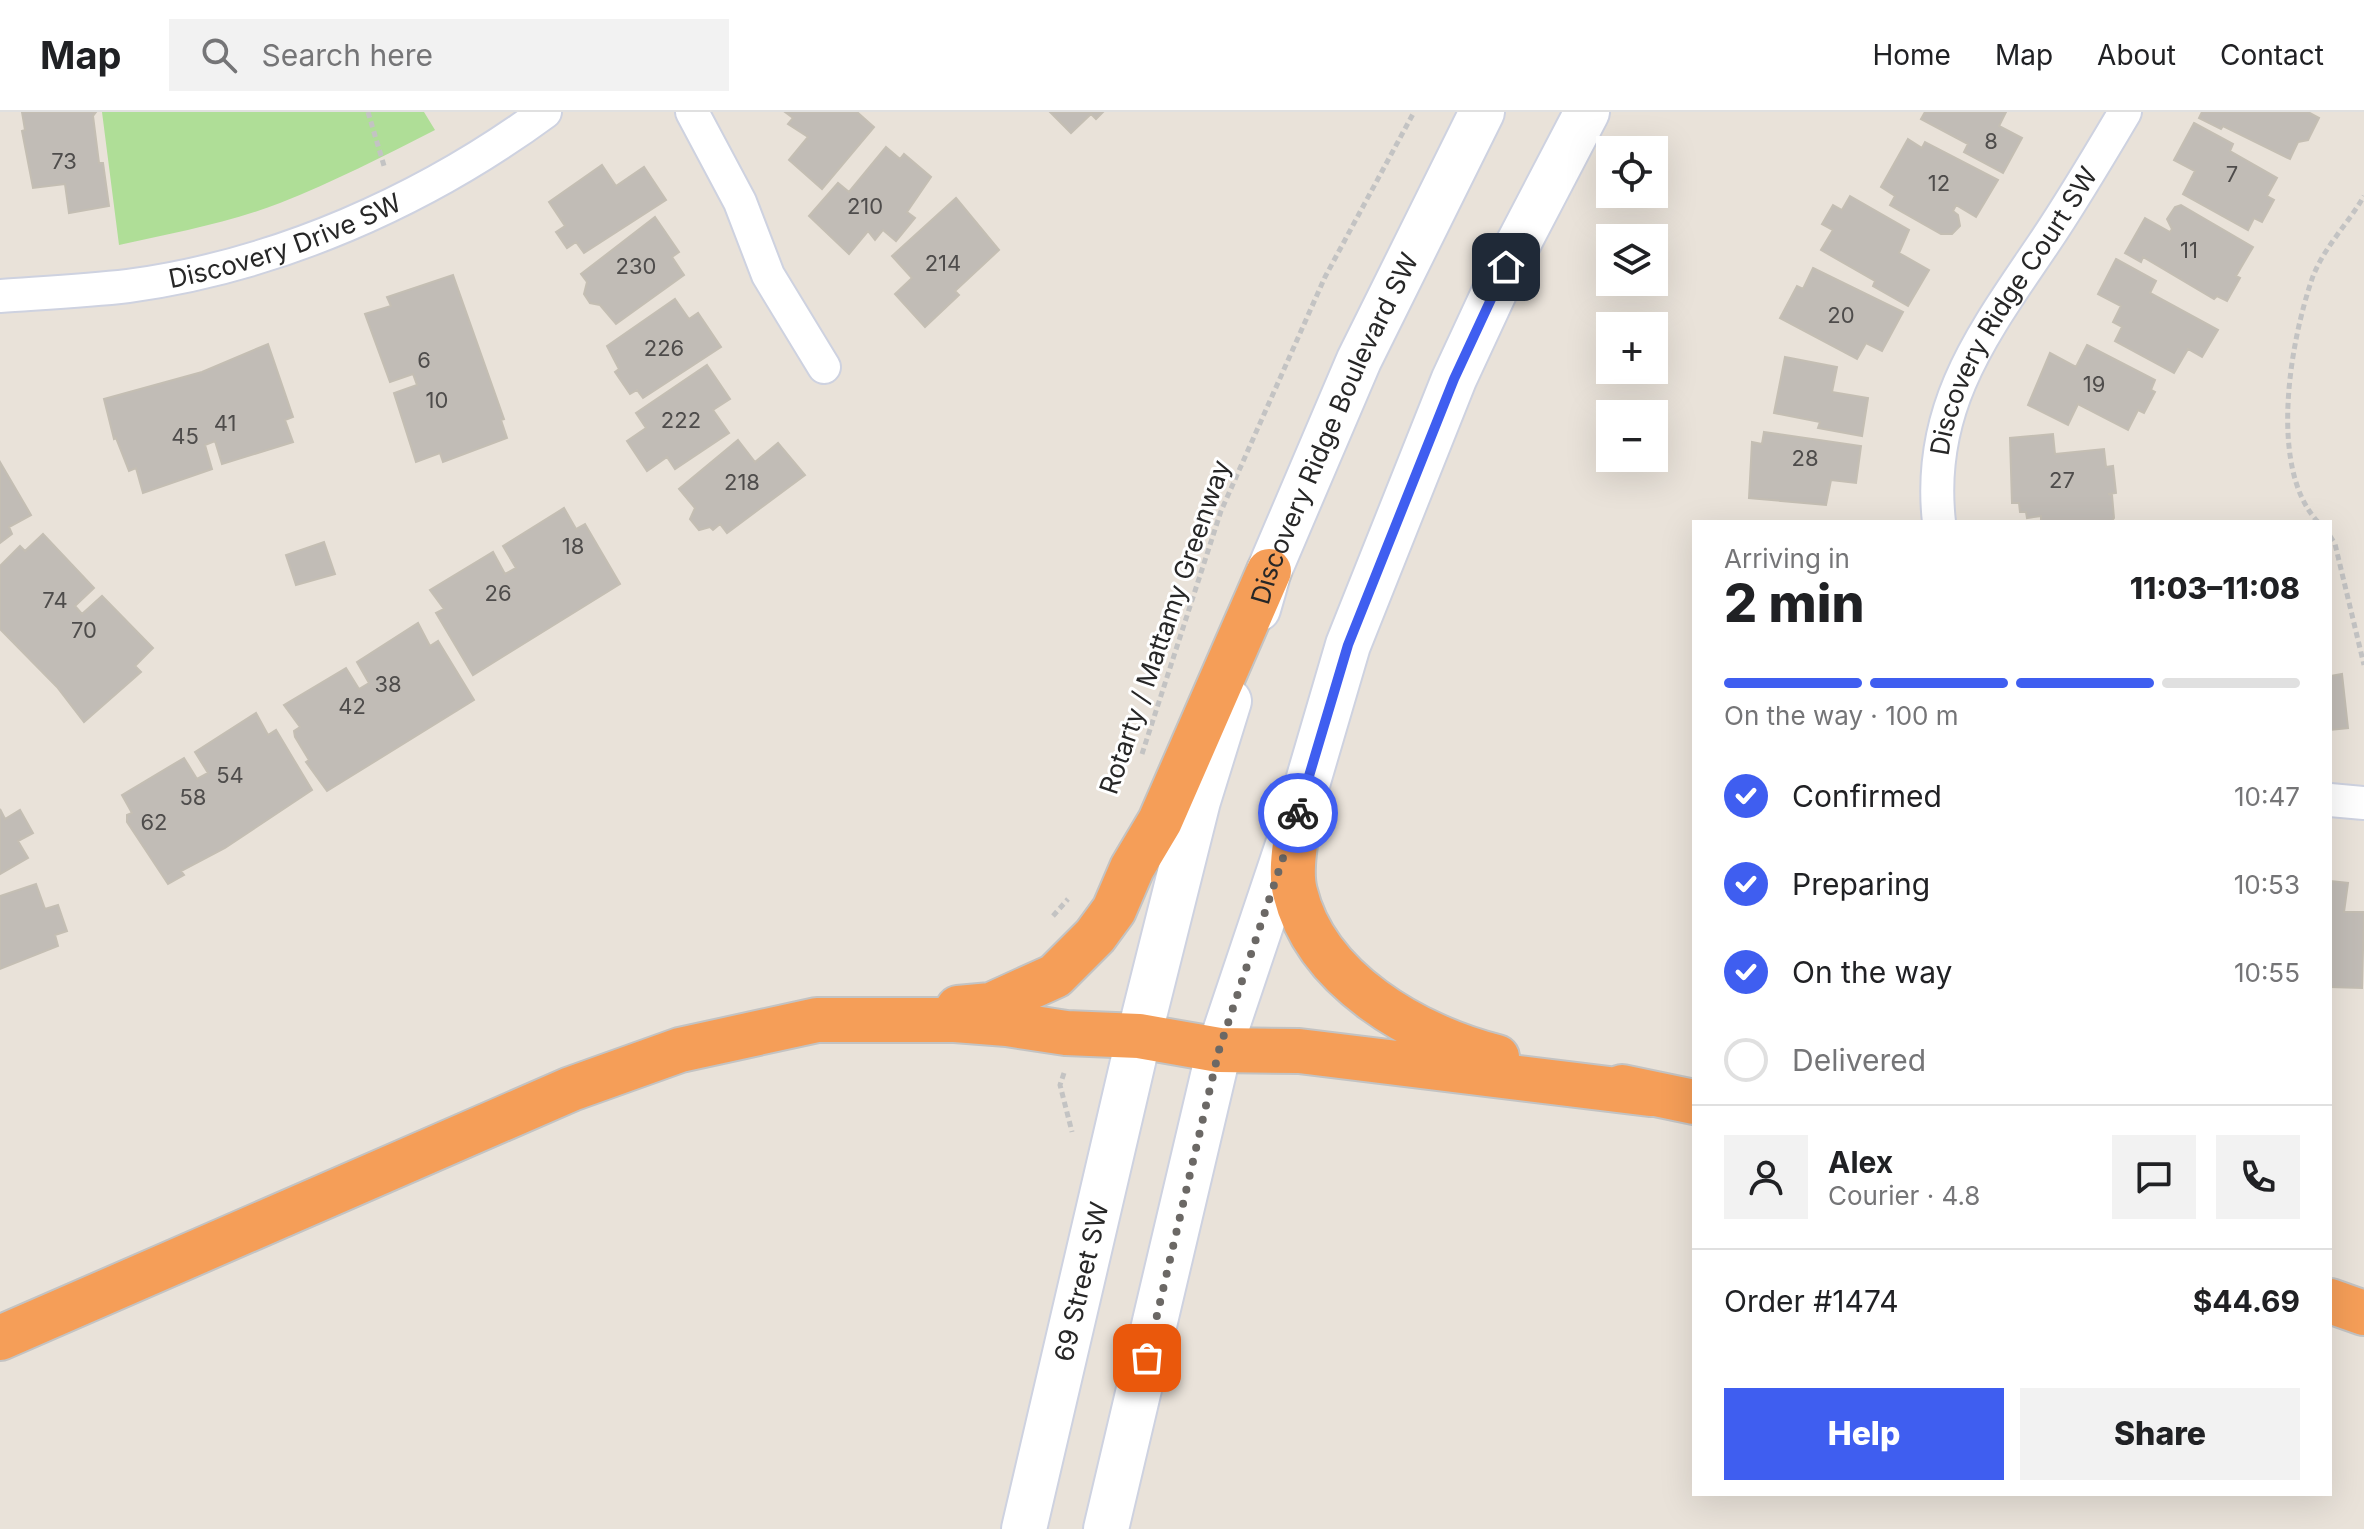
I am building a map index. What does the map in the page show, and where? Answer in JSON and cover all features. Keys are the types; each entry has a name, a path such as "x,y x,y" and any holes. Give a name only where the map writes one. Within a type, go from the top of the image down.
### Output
{"highway":[{"path":"0,1338 571,1089 680,1050 817,1020 991,1005 1055,976 1076,957 1114,910 1132,868 1160,821 1269,571"},
{"path":"1299,812 1294,888 1303,918 1318,945 1367,994 1462,1048 1650,1094"},
{"path":"817,1020 955,1020 1066,1033 1139,1036 1219,1050 1299,1051 1692,1102"},
{"path":"2332,1302 2364,1313"}],"street":[{"name":"Discovery Drive SW","path":"0,296 129,285 216,268 287,247 395,202 478,159 545,112"},
{"path":"692,112 740,202 768,275 824,367"},
{"name":"Discovery Ridge Boulevard SW","path":"1139,1036 1198,801 1269,571 1359,360 1482,112"},
{"path":"1106,1529 1219,1050 1299,812 1348,645 1454,379 1506,267 1587,112"},
{"name":"Discovery Ridge Court SW","path":"1939,520 1938,464 1949,403 1995,312 2080,187 2125,112"},
{"path":"2332,800 2364,803"},
{"name":"69 Street SW","path":"1024,1529 1139,1036"}],"path":[{"path":"368,112 395,202"},
{"name":"Rotarty / Mattamy Greenway","path":"1138,765 1221,511 1325,277 1414,112"},
{"path":"2316,520 2306,509 2295,482 2290,451 2290,375 2312,279 2364,196"},
{"path":"2332,539 2364,665"},
{"path":"1042,927 1074,892"}],"green space":[{"path":"102,112 424,112 435,130 339,178 280,203 220,222 119,245"}],"building":[{"path":"22,112 96,112 93,116 99,163 103,163 109,206 69,213 65,184 33,188 22,131 25,130"},
{"path":"785,112 857,112 874,127 822,189 789,160 808,137 788,124 793,118"},
{"path":"1050,112 1103,112 1096,119 1091,114 1071,133"},
{"path":"1925,112 2006,112 1999,126 2022,138 2003,173 1964,152 1968,144 1921,119"},
{"path":"2202,112 2308,112 2319,118 2308,140 2298,142 2290,159 2223,126 2221,129 2199,118"},
{"path":"2194,123 2233,144 2230,151 2277,178 2267,196 2274,200 2262,222 2254,218 2248,230 2183,194 2195,171 2174,160"},
{"path":"1908,139 1922,148 1925,142 1998,180 1976,217 1956,205 1953,211 1958,215 1960,226 1952,234 1941,234 1890,205 1895,196 1881,187"},
{"path":"886,147 900,159 904,154 931,177 907,212 915,218 896,241 883,230 875,240 868,231 849,254 809,216 838,183 849,192"},
{"path":"602,165 616,186 644,167 666,200 584,253 576,242 567,248 556,232 565,226 549,202"},
{"path":"1850,196 1909,230 1899,253 1929,270 1908,306 1873,286 1875,281 1821,250 1833,230 1822,224 1833,205 1842,210"},
{"path":"956,198 999,250 955,291 959,295 925,327 895,294 912,278 892,256"},
{"path":"2181,205 2253,247 2236,276 2240,278 2227,301 2217,296 2214,299 2143,257 2141,262 2125,253 2145,218 2170,232 2172,229 2167,219 2175,207"},
{"path":"655,217 679,252 672,257 684,275 616,324 600,305 590,303 584,294 587,282 581,274"},
{"path":"2116,259 2156,281 2150,293 2218,330 2202,357 2188,349 2174,373 2115,341 2122,327 2113,322 2121,306 2098,294"},
{"path":"1813,268 1903,312 1882,351 1866,343 1857,359 1780,318 1797,286 1803,289"},
{"path":"453,275 504,419 501,420 507,438 443,462 440,453 416,462 394,393 417,385 413,374 390,382 365,314 391,306 387,297"},
{"path":"675,299 689,319 698,313 721,347 643,398 637,390 630,394 615,372 619,369 607,346"},
{"path":"268,344 293,417 285,420 293,442 222,464 215,441 205,445 212,469 143,493 136,468 129,471 114,439 104,399 202,372"},
{"path":"2087,345 2155,380 2151,390 2155,392 2144,413 2138,410 2128,430 2078,404 2068,425 2028,405 2050,353 2076,367"},
{"path":"1785,357 1837,367 1832,392 1868,398 1862,436 1818,428 1820,422 1774,413"},
{"path":"707,365 730,399 713,410 729,433 675,469 667,457 647,471 627,441 646,428 636,413"},
{"path":"1764,432 1861,446 1856,483 1831,480 1826,505 1749,498 1752,442 1762,444"},
{"path":"2053,434 2055,454 2104,449 2106,467 2113,466 2116,493 2108,494 2112,495 2112,520 2027,518 2026,512 2020,512 2019,503 2012,503 2010,438"},
{"path":"738,440 755,462 778,443 805,475 727,533 720,524 713,530 710,527 699,530 690,519 695,508 679,489"},
{"path":"0,462 31,515 9,527 12,534 0,543"},
{"path":"564,508 576,529 585,524 620,584 473,675 436,613 444,609 430,590 493,552 505,574 516,568 503,546"},
{"path":"43,534 94,588 75,606 82,614 102,596 153,648 135,666 141,672 84,722 57,687 0,629 0,566 20,546 25,551"},
{"path":"324,542 335,574 296,585 286,555"},
{"path":"418,623 430,646 438,641 474,700 327,791 306,762 309,760 295,737 294,731 300,727 284,705 346,668 359,689 369,683 357,662"},
{"path":"2342,674 2348,728 2332,730 2332,676"},
{"path":"256,713 268,735 276,730 312,790 225,848 181,871 184,875 168,884 127,822 127,815 132,813 122,795 184,758 197,779 208,773 195,752"},
{"path":"0,809 5,819 20,810 33,833 18,841 28,858 0,874"},
{"path":"2332,881 2348,883 2344,912 2364,912 2362,988 2332,987"},
{"path":"36,884 45,909 58,905 67,931 55,935 58,946 0,969 0,896"}],"way so far":[{"path":"1147,1358 1219,1050 1298,813"}],"route":[{"path":"1298,813 1348,645 1454,379 1506,267"}]}
